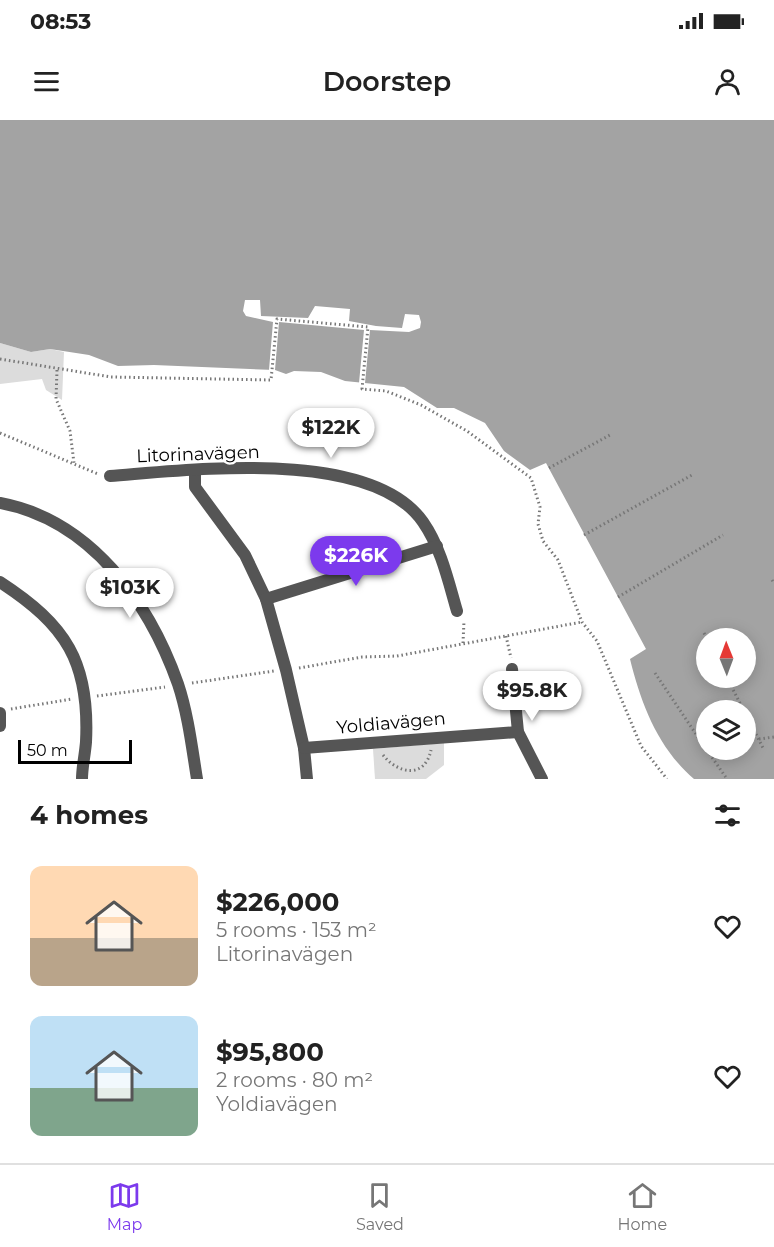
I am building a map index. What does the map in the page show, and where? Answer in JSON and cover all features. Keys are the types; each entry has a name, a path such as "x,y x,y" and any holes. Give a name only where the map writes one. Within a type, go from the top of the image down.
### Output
{"street":[{"name":"Litorinavägen","path":"110,476 288,469 352,478 378,486 400,499 422,520 437,546 457,611"},
{"path":"195,471 195,487 245,555 266,599 286,670 304,748 307,779"},
{"path":"0,503 17,506 58,522 88,544 113,569 141,607 160,642 178,686 196,779"},
{"path":"266,599 437,546"},
{"path":"0,582 44,613 68,644 80,672 85,697 86,742 82,779"},
{"path":"512,669 518,732 540,778"},
{"path":"0,711 0,726"},
{"name":"Yoldiavägen","path":"304,748 518,732"}],"path":[{"path":"0,359 111,377 271,380 277,319 368,327 362,389 386,391 421,405 467,431 531,478 540,507 538,524 543,541 558,560 582,622 597,641 641,746 667,779"},
{"path":"57,370 56,399 70,431 74,463"},
{"path":"0,432 96,474 110,476"},
{"path":"549,468 610,435"},
{"path":"584,534 692,476"},
{"path":"618,597 723,535"},
{"path":"195,682 362,657 397,656 582,622"},
{"path":"463,643 464,623"},
{"path":"506,636 509,651"},
{"path":"655,673 696,733"},
{"path":"117,693 149,689"},
{"path":"0,711 70,700"},
{"path":"756,733 763,748"},
{"path":"759,739 774,737"},
{"path":"380,742 383,754 392,766 402,771 409,771 416,770 430,756 431,738"},
{"path":"714,760 727,779"}],"shaded area":[{"path":"0,120 774,120 774,779 694,779 670,754 646,709 630,659 646,649 546,463 530,470 504,451 485,423 454,408 437,408 404,387 345,381 321,372 294,371 286,374 275,370 154,365 118,366 89,355 50,349 31,352 0,343"},
{"path":"0,343 31,352 50,349 64,352 62,400 46,390 42,379 0,384"},
{"path":"444,743 444,765 426,779 375,779 373,749"}],"pier":[{"path":"245,300 260,300 261,316 308,318 315,306 350,309 349,321 376,326 402,328 405,314 419,315 421,322 420,328 409,332 370,330 365,383 359,383 364,330 279,322 275,370 269,370 273,322 246,316 243,311"}]}
